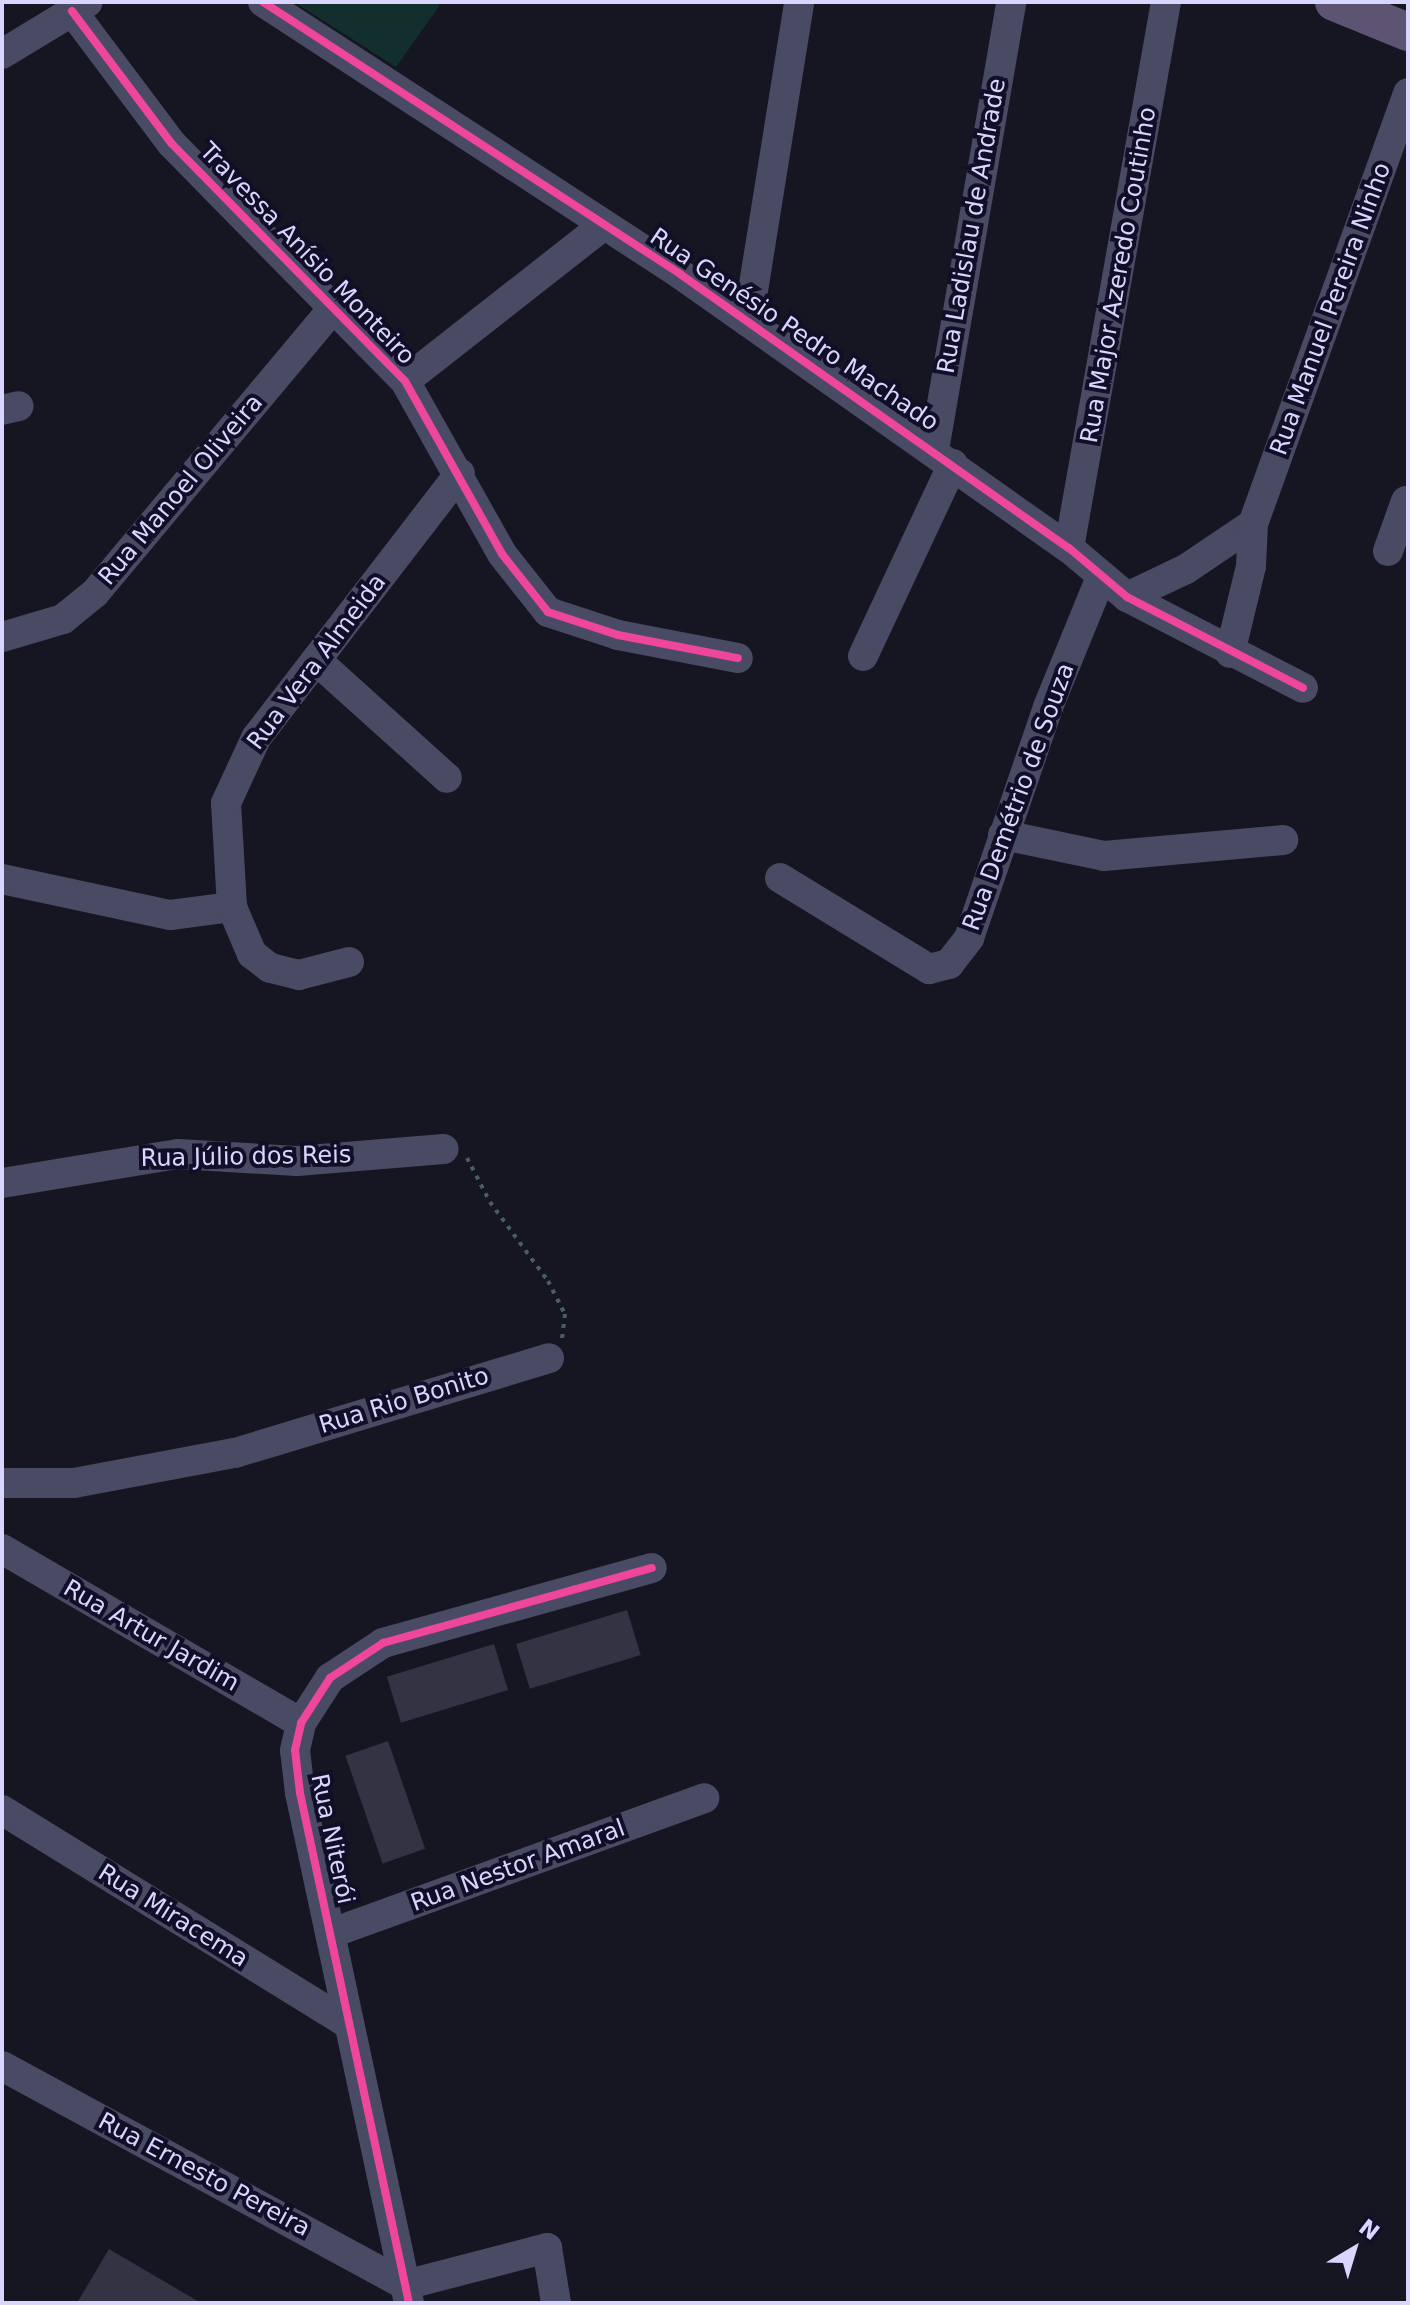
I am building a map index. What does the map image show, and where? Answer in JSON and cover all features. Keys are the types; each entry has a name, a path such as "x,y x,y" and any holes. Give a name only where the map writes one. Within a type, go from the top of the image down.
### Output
{"main road":[{"path":"1334,2 1408,32"}],"street":[{"name":"Rua Genésio Pedro Machado","path":"263,2 748,322 1069,548 1127,597 1230,653 1303,688"},
{"path":"748,322 799,2"},
{"name":"Rua Ladislau de Andrade","path":"863,656 943,457 1011,2"},
{"name":"Rua Major Azeredo Coutinho","path":"1069,548 1166,2"},
{"path":"2,54 80,6"},
{"name":"Travessa Anísio Monteiro","path":"80,6 172,144 405,381 460,473 502,554 548,612 618,635 738,658"},
{"name":"Rua Manuel Pereira Ninho","path":"1230,653 1251,566 1253,524 1408,93"},
{"path":"405,381 604,225"},
{"name":"Rua Manoel Oliveira","path":"2,637 63,619 95,593 334,307"},
{"name":"Rua Vera Almeida","path":"349,962 299,975 270,968 252,954 232,907 226,803 256,738 460,473"},
{"path":"1388,551 1407,497"},
{"path":"1127,597 1186,569 1253,524"},
{"name":"Rua Demétrio de Souza","path":"780,878 929,969 940,969 969,938 1003,835 1101,577"},
{"path":"316,660 447,778"},
{"path":"1003,835 1104,856 1283,840"},
{"path":"2,879 157,913 232,907"},
{"name":"Rua Júlio dos Reis","path":"2,1183 178,1154 297,1161 444,1149"},
{"name":"Rua Rio Bonito","path":"2,1483 74,1483 235,1453 549,1358"},
{"name":"Rua Artur Jardim","path":"2,1549 301,1723"},
{"name":"Rua Niterói","path":"407,2294 345,2022 332,1933 300,1793 295,1750 301,1723 330,1678 383,1643 652,1568"},
{"name":"Rua Nestor Amaral","path":"332,1933 704,1798"},
{"name":"Rua Miracema","path":"2,1810 345,2022"},
{"name":"Rua Ernesto Pereira","path":"2,2066 407,2294"},
{"path":"407,2294 547,2248 556,2303"}],"path":[{"path":"444,1149 458,1148 466,1156 565,1314 562,1339 549,1358"}],"green space":[{"path":"294,2 435,2 440,5 396,67"}],"building":[{"path":"627,1610 641,1655 530,1689 516,1644"},
{"path":"494,1644 508,1690 401,1723 387,1677"},
{"path":"388,1741 425,1849 383,1863 345,1756"},
{"path":"109,2249 201,2303 77,2303"}],"cycle path":[{"path":"263,2 680,274 1069,548 1127,597 1303,688"},
{"path":"72,11 172,144 405,381 502,554 548,612 618,635 738,658"},
{"path":"409,2303 300,1793 295,1750 301,1723 330,1678 383,1643 652,1568"}]}
